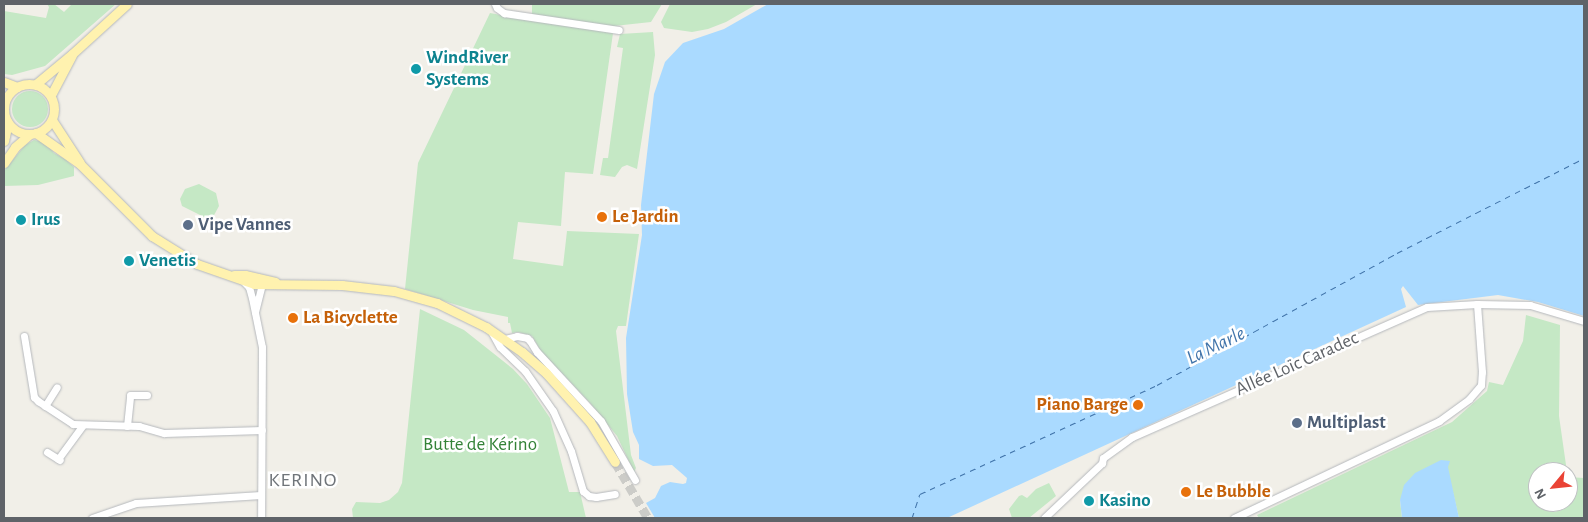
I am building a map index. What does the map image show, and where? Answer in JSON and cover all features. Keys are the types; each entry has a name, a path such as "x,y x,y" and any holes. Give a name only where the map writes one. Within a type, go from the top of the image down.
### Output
{"main road":[{"path":"4,82 17,86 36,84 127,4"},
{"path":"51,95 72,54"},
{"path":"4,163 19,142 46,128 52,120 54,103 51,95 36,84"},
{"path":"17,86 4,102 4,112 8,122 17,131 33,134 80,164 152,236 197,264 244,282 262,282"},
{"path":"52,120 80,164"},
{"path":"4,141 8,122"},
{"path":"226,275 280,284 342,285 394,291 444,306 505,339 541,369 590,422 615,462"}],"street":[{"path":"495,4 504,14 619,30"},
{"path":"244,282 249,287 256,312 262,361 261,518"},
{"path":"256,312 262,282"},
{"path":"1234,518 1439,421 1469,399 1481,384 1482,372 1477,304"},
{"name":"Allée Loïc Caradec","path":"1044,518 1102,463 1103,458 1132,438 1427,307 1477,304 1530,305 1584,321"},
{"path":"490,330 500,347 525,371 553,411 571,451 583,491 589,496 596,497 615,494"},
{"path":"24,336 34,396 45,406 72,424 83,426 139,426 164,433 262,430"},
{"path":"505,339 523,336 530,341 601,421 635,480"},
{"path":"45,406 57,387"},
{"path":"128,426 130,395 147,395"},
{"path":"47,452 59,460 83,426"},
{"path":"92,518 136,503 261,495"}],"green space":[{"path":"47,4 54,4 64,12 72,4 116,4 45,66 12,75 4,74 4,11 46,18 49,7"},
{"path":"532,4 662,4 651,22 614,26 593,174 565,172 561,226 518,222 513,259 563,266 567,231 639,234 626,326 618,326 616,331 631,455 636,468 634,472 617,436 590,403 541,351 532,336 518,332 512,333 508,317 473,310 405,289 418,163 490,13 528,20 532,14"},
{"path":"670,4 757,4 726,22 708,29 692,32 664,28 661,22"},
{"path":"653,32 655,55 637,169 627,165 622,167 615,177 600,175 603,158 608,158 623,48 617,47 620,34"},
{"path":"30,91 37,92 43,96 47,102 47,116 43,122 37,126 30,127 23,126 17,122 13,116 12,109 13,102 17,96 23,92"},
{"path":"34,140 45,142 54,153 74,167 74,176 38,185 4,186 4,171 25,145"},
{"path":"199,184 216,193 219,206 213,217 206,218 182,206 180,199 185,189"},
{"name":"Butte de Kérino","path":"420,309 464,330 513,369 527,384 550,418 569,492 580,492 586,518 353,518 352,509 356,502 380,503 389,500 398,492 402,483"},
{"path":"1526,315 1560,325 1559,416 1566,462 1528,462 1528,512 1578,512 1578,478 1584,478 1584,518 1459,518 1447,467 1400,500 1402,518 1259,518 1257,515 1452,422 1487,391 1489,382 1503,385 1523,341"},
{"path":"1049,483 1056,496 1029,518 1012,518 1009,509 1019,496 1022,495 1027,498 1036,489"}],"water":[{"name":"La Marle","path":"768,4 1584,4 1584,316 1538,302 1498,295 1418,305 1403,286 1401,289 1406,307 947,518 655,518 646,503 655,498 661,486 670,482 683,484 686,483 687,478 672,465 653,466 639,459 639,445 633,432 627,394 626,338 642,235 641,205 654,94 665,62 683,43 724,29"},
{"path":"1441,460 1450,461 1448,467 1459,518 1402,518 1400,500 1404,485 1415,473"}],"ferry route":[{"path":"912,518 920,494 1157,385 1397,253 1584,158"}],"tunnel":[{"path":"615,462 648,518"}],"place":[{"name":"WindRiver Systems","path":"416,69"},
{"name":"Le Jardin","path":"602,217"},
{"name":"Irus","path":"21,220"},
{"name":"Vipe Vannes","path":"188,225"},
{"name":"Venetis","path":"129,261"},
{"name":"La Bicyclette","path":"293,318"},
{"name":"Piano Barge","path":"1138,405"},
{"name":"Multiplast","path":"1297,423"},
{"name":"Le Bubble","path":"1186,492"},
{"name":"Kasino","path":"1089,501"}],"district":[{"name":"KERINO","path":"303,480"}]}
